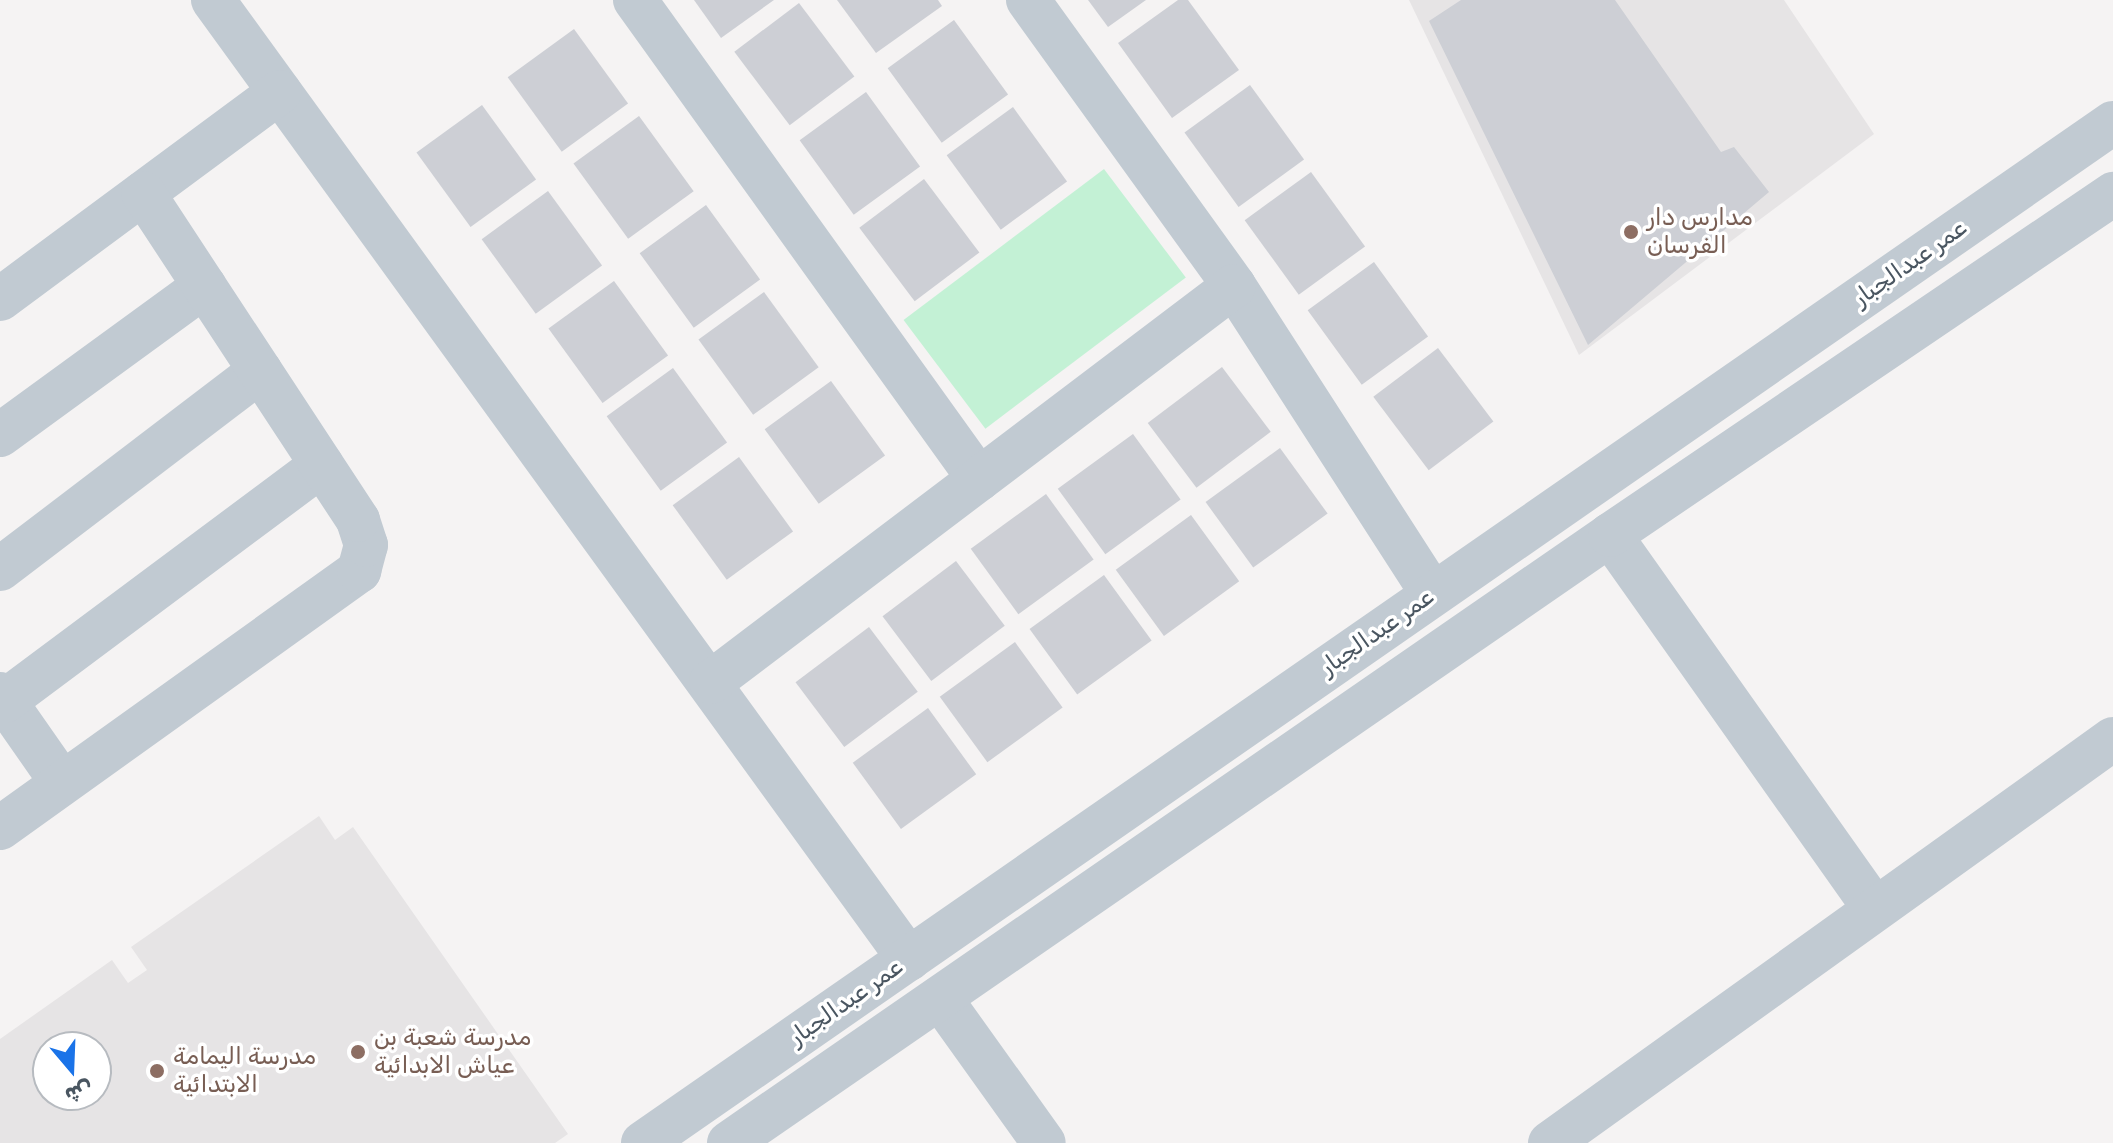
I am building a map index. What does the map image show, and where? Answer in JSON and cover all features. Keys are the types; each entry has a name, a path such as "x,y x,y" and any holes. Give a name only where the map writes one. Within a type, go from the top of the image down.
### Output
{"street":[{"path":"213,0 711,682 909,959"},
{"path":"635,0 979,479"},
{"path":"1028,0 1234,286 1432,593"},
{"path":"0,299 280,92"},
{"name":"عمر عبدالجبار","path":"643,1143 2113,123"},
{"path":"2071,152 2108,197"},
{"path":"0,828 359,571 366,545 358,520 143,193"},
{"name":"عمر عبدالجبار","path":"729,1143 1610,535 2108,197"},
{"path":"0,435 204,286"},
{"path":"711,682 1234,286"},
{"path":"0,569 260,371"},
{"path":"62,783 2,697 322,465"},
{"path":"1610,535 1875,909"},
{"path":"1550,1143 2113,739"},
{"path":"940,998 1044,1143"}],"shaded area":[{"name":"مدارس دار الفرسان","path":"1409,0 1784,0 1874,134 1579,355"},
{"name":"مدرسة شعبة بن عياش الابدائية","path":"319,816 335,840 353,827 568,1134 555,1143 0,1143 0,1039 112,960 128,983 147,970 131,947"}],"green space":[{"path":"1104,169 1186,278 985,429 904,320"}],"building":[{"path":"694,0 774,0 721,38"},
{"path":"837,0 938,0 942,6 876,53"},
{"path":"1088,0 1146,0 1108,27"},
{"path":"1178,0 1188,0 1239,70 1172,118 1118,43"},
{"name":"مدارس دار الفرسان","path":"1461,0 1615,0 1721,152 1734,147 1769,192 1588,345 1429,21"},
{"path":"799,3 854,76 790,125 734,52"},
{"path":"954,20 1008,94 942,143 888,68"},
{"path":"574,29 628,103 562,152 508,77"},
{"path":"1250,85 1304,159 1239,207 1184,133"},
{"path":"866,92 920,166 854,215 800,140"},
{"path":"482,105 536,179 471,227 416,153"},
{"path":"1013,107 1067,181 1001,230 947,155"},
{"path":"639,116 694,191 628,239 573,164"},
{"path":"1311,172 1365,246 1299,295 1245,220"},
{"path":"924,179 979,252 915,301 859,228"},
{"path":"548,191 602,265 536,314 482,239"},
{"path":"706,205 760,279 694,328 640,253"},
{"path":"1374,262 1428,336 1362,385 1308,310"},
{"path":"614,281 668,355 603,403 548,329"},
{"path":"764,292 819,367 753,415 698,340"},
{"path":"1438,348 1493,421 1429,470 1373,397"},
{"path":"1222,367 1271,432 1196,488 1148,423"},
{"path":"673,368 727,442 661,491 607,416"},
{"path":"831,381 885,455 819,504 765,429"},
{"path":"1133,434 1181,500 1105,554 1058,489"},
{"path":"1280,448 1328,514 1253,568 1206,502"},
{"path":"739,457 793,531 727,580 673,505"},
{"path":"1046,494 1094,560 1018,614 971,549"},
{"path":"1191,515 1239,581 1164,636 1116,570"},
{"path":"956,561 1005,626 931,681 883,616"},
{"path":"1104,575 1152,641 1077,695 1030,629"},
{"path":"869,627 918,692 844,747 796,682"},
{"path":"1015,642 1063,708 987,762 940,697"},
{"path":"928,708 976,774 901,829 853,763"}],"place":[{"name":"مدارس دار الفرسان","path":"1631,232"},
{"name":"مدرسة شعبة بن عياش الابدائية","path":"358,1052"},
{"name":"مدرسة اليمامة الابتدائية","path":"157,1071"}]}
